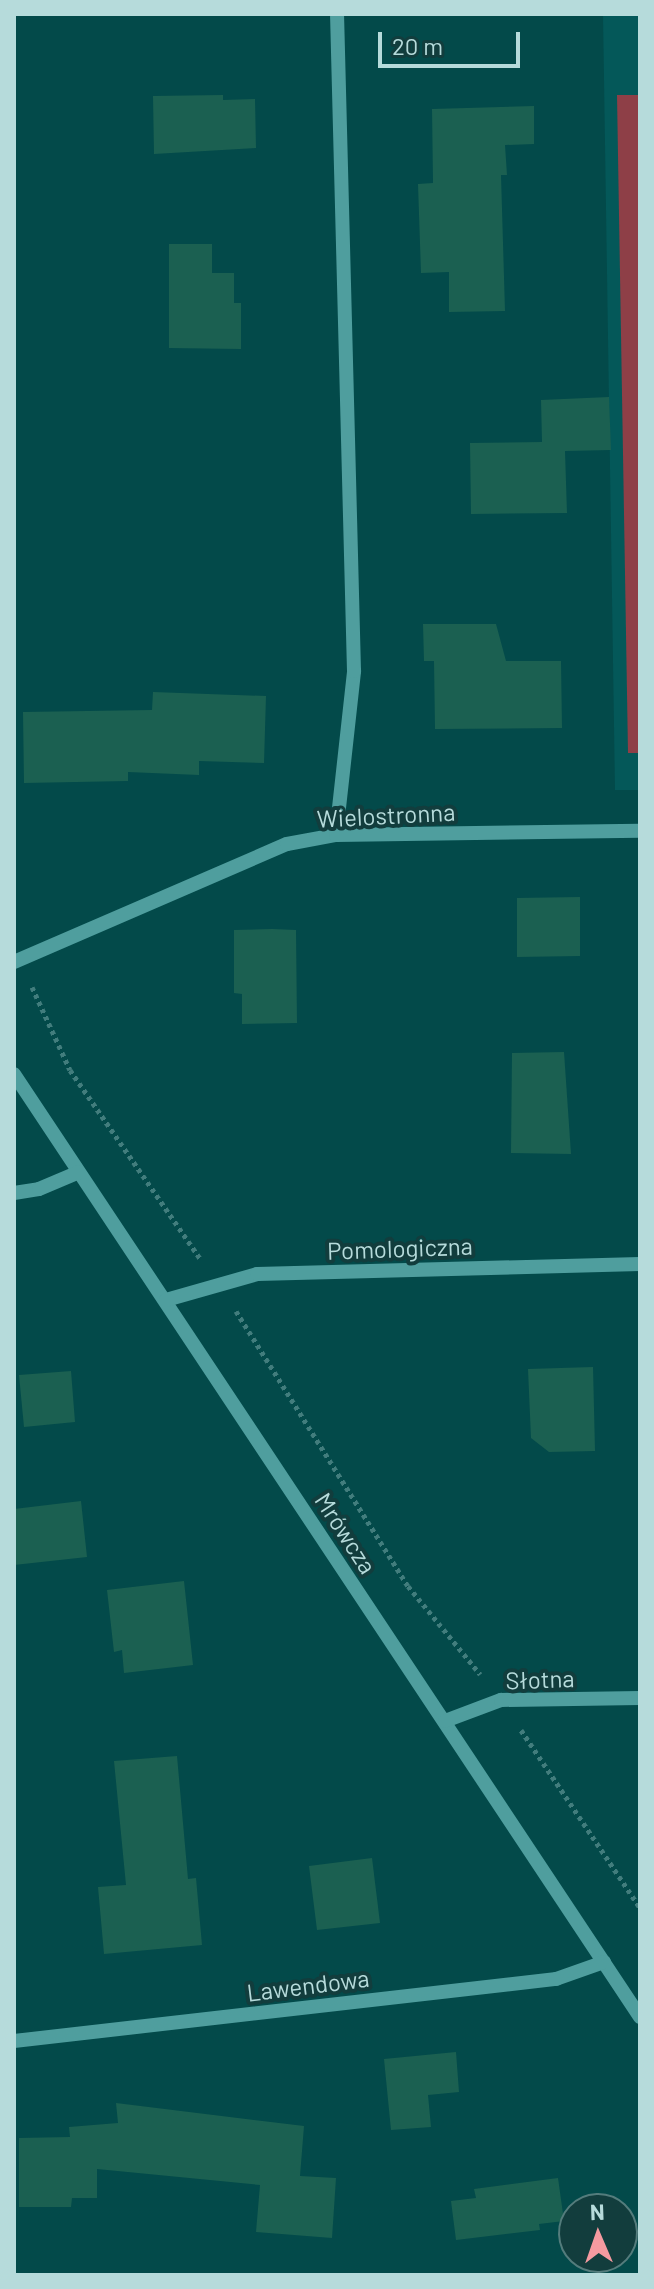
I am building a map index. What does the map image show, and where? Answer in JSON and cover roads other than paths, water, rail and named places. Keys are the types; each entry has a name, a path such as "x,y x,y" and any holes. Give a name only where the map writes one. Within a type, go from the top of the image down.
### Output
{"street":[{"path":"336,835 354,671 337,14"},
{"name":"Wielostronna","path":"17,961 287,844 336,835 640,831"},
{"name":"Mrówcza","path":"14,1074 640,2017"},
{"path":"14,1193 39,1189 79,1172"},
{"name":"Pomologiczna","path":"166,1300 216,1282 257,1274 640,1264"},
{"name":"Słotna","path":"445,1721 501,1700 640,1698"},
{"name":"Lawendowa","path":"14,2041 556,1979 604,1962"}]}
